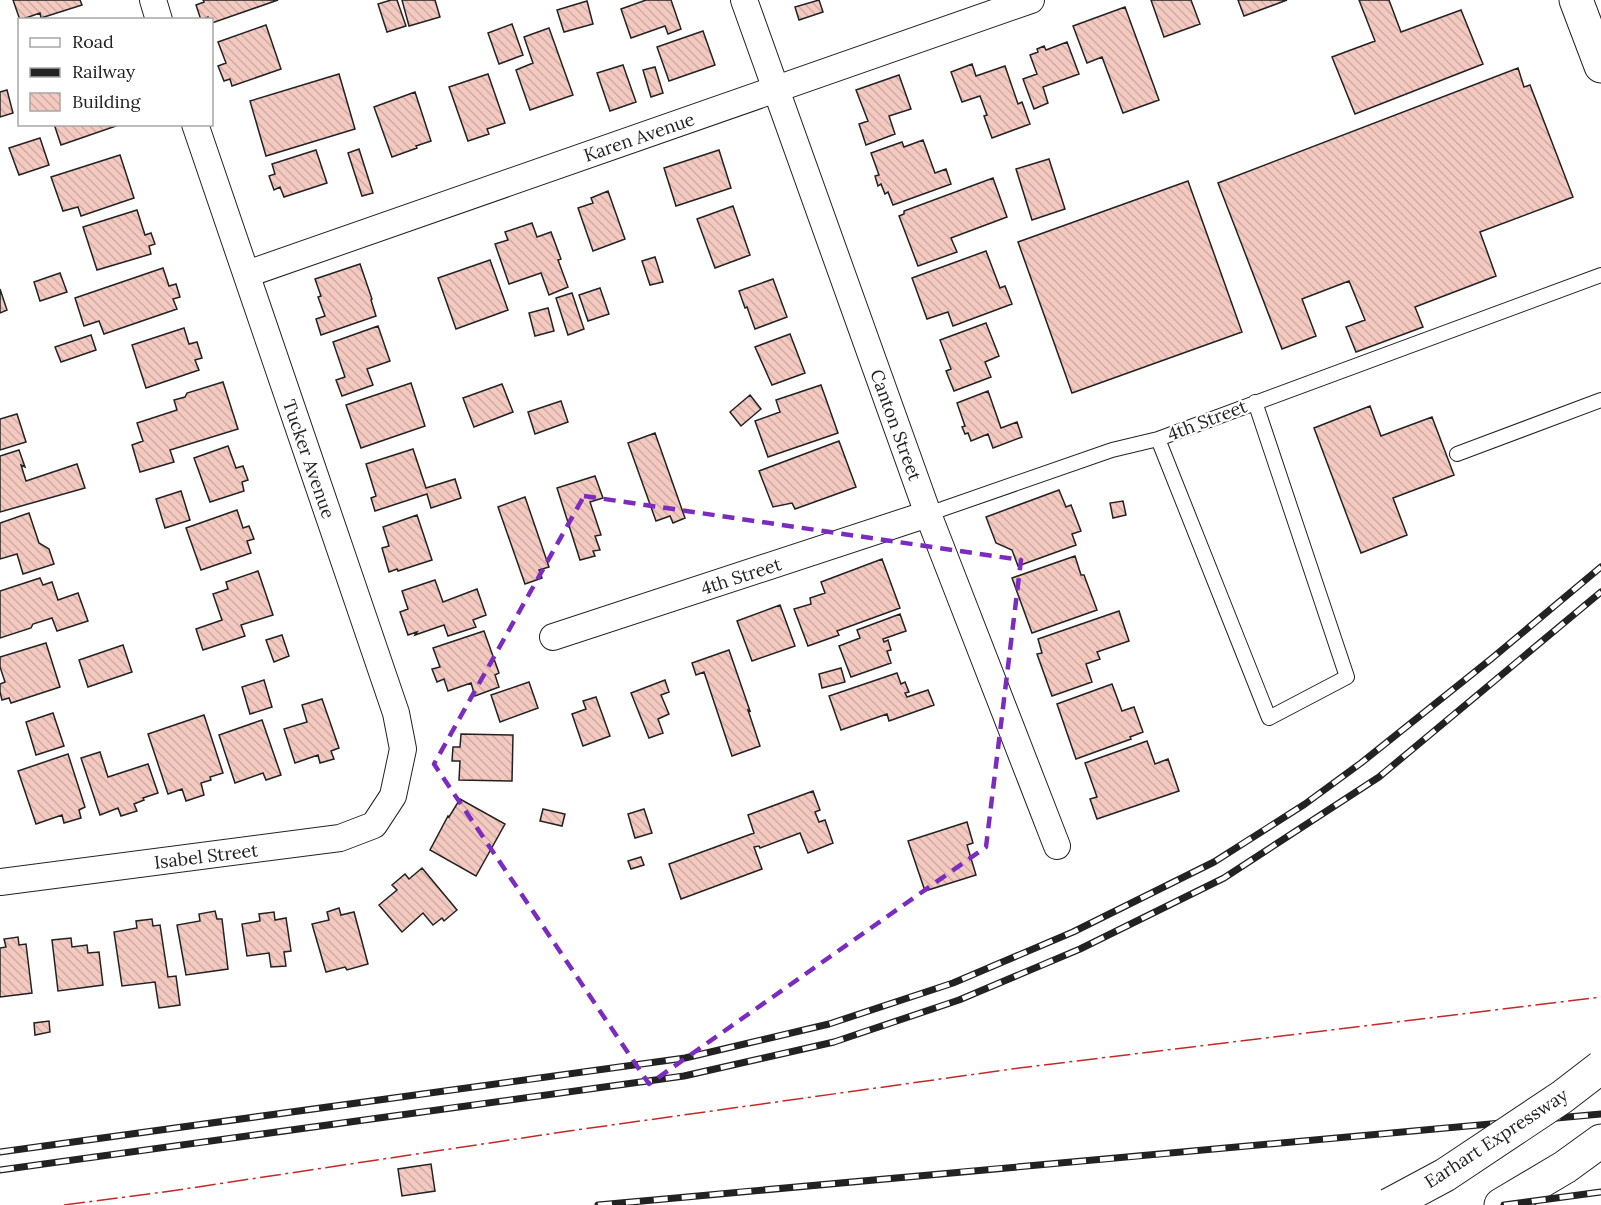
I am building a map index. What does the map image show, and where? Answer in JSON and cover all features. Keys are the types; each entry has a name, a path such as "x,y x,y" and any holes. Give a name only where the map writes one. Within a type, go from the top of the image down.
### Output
{"main road":[{"path":"1576,0 1598,50"},
{"name":"Earhart Expressway","path":"1389,1205 1445,1175 1562,1096 1601,1066"},
{"path":"1501,1205 1565,1167 1601,1141"}],"street":[{"path":"153,0 158,18"},
{"name":"Canton Street","path":"744,0 928,514 1057,846"},
{"name":"Karen Avenue","path":"247,274 1031,0"},
{"name":"Tucker Avenue","path":"196,126 396,713 403,749 393,796"},
{"name":"4th Street","path":"554,637 928,514"},
{"name":"Isabel Street","path":"0,882 340,838 374,825 393,796"}],"lane":[{"name":"4th Street","path":"928,514 1112,450 1158,439 1601,275"},
{"path":"1457,454 1601,400"},
{"path":"1158,439 1269,718 1347,677 1255,402"}],"highlighted area":[{"path":"584,496 1021,560 986,847 649,1084 434,764"}],"building":[{"path":"13,0 80,0 82,5 41,18 40,13 19,18"},
{"path":"203,0 278,0 213,23 213,18 200,18 196,5 204,2"},
{"path":"397,0 406,26 387,32 378,4"},
{"path":"402,0 435,0 440,17 409,26"},
{"path":"646,0 671,0 681,29 668,34 665,26 631,38 621,9"},
{"path":"819,0 823,12 799,20 795,7"},
{"path":"1151,0 1191,0 1200,24 1164,37"},
{"path":"1238,0 1287,0 1244,16"},
{"path":"1359,0 1389,0 1401,32 1461,10 1483,64 1355,114 1332,57 1375,41"},
{"path":"587,1 593,24 564,32 557,10"},
{"path":"1125,7 1159,100 1123,113 1102,57 1087,63 1073,26"},
{"path":"512,24 523,55 499,64 488,33"},
{"path":"266,25 281,69 232,86 230,79 224,81 218,66 226,63 218,42"},
{"path":"549,28 573,95 530,110 516,70 533,63 524,37"},
{"path":"703,31 715,65 669,81 657,47"},
{"path":"1067,42 1079,74 1043,87 1048,103 1034,109 1023,79 1037,74 1030,55 1038,52 1037,49 1044,46 1046,50"},
{"path":"972,64 976,76 1005,66 1018,104 1022,102 1030,124 992,138 980,96 962,102 951,72"},
{"path":"623,65 636,102 610,111 597,73"},
{"path":"655,67 663,93 651,97 643,70"},
{"path":"1518,68 1524,87 1530,85 1573,197 1480,232 1496,276 1415,307 1423,327 1356,352 1346,327 1365,320 1349,281 1302,299 1316,336 1282,349 1218,183"},
{"path":"339,74 355,129 266,156 250,101"},
{"path":"488,74 505,123 487,129 489,134 468,141 449,87"},
{"path":"899,75 911,109 889,116 895,134 866,145 859,124 868,121 856,90"},
{"path":"7,90 13,113 0,117 0,92"},
{"path":"415,92 431,141 392,157 374,107"},
{"path":"55,126 116,126 61,145"},
{"path":"40,138 49,165 19,175 9,148"},
{"path":"923,140 935,173 946,169 951,184 893,205 888,192 885,194 881,184 878,186 875,176 879,175 871,153 902,142 904,147"},
{"path":"359,149 373,193 362,196 348,153"},
{"path":"316,150 327,183 284,197 280,187 274,190 269,176 275,174 272,164"},
{"path":"719,150 731,188 676,206 664,168"},
{"path":"120,155 134,198 81,216 78,207 63,211 51,177"},
{"path":"1049,159 1065,209 1032,220 1016,169"},
{"path":"993,178 1007,217 951,238 957,252 918,266 899,216 904,214 904,211"},
{"path":"1188,181 1242,332 1072,393 1018,242"},
{"path":"608,191 625,239 593,251 578,208 593,203 591,198"},
{"path":"733,206 750,255 715,268 697,219"},
{"path":"137,210 145,235 151,233 155,244 149,246 151,254 97,270 83,227"},
{"path":"532,223 537,237 551,232 568,287 549,295 541,273 509,284 495,244 508,240 505,232"},
{"path":"986,251 1000,288 1005,286 1012,304 953,326 948,312 927,319 912,278"},
{"path":"655,257 663,282 650,285 642,261"},
{"path":"490,260 508,310 456,329 438,278"},
{"path":"360,264 376,316 321,335 316,319 325,316 318,297 321,296 315,279"},
{"path":"163,268 169,286 176,284 180,297 173,299 177,309 104,334 99,321 84,326 75,298"},
{"path":"60,273 67,292 40,301 34,282"},
{"path":"773,279 787,317 755,329 739,291"},
{"path":"600,288 609,314 588,321 579,295"},
{"path":"0,289 7,310 0,313"},
{"path":"572,293 584,329 568,335 556,298"},
{"path":"548,308 554,331 535,336 529,313"},
{"path":"986,323 999,356 985,362 991,377 954,391 946,371 951,369 940,340"},
{"path":"378,326 390,361 367,369 373,385 342,396 336,380 345,377 333,342"},
{"path":"184,328 189,344 197,342 202,358 195,360 199,370 146,388 132,345"},
{"path":"790,334 805,373 772,385 755,347"},
{"path":"91,335 96,350 61,362 55,347"},
{"path":"223,382 238,429 170,450 174,462 140,472 132,445 143,441 137,423 177,410 174,400 185,397 187,393"},
{"path":"411,383 425,426 361,448 346,405"},
{"path":"502,384 513,412 474,427 463,398"},
{"path":"821,385 838,433 768,457 755,421 780,412 776,400"},
{"path":"988,391 1001,428 1017,422 1022,437 993,448 988,434 971,441 968,433 965,434 962,427 965,426 957,403"},
{"path":"750,395 761,409 741,426 730,412"},
{"path":"561,401 568,422 535,434 528,412"},
{"path":"1370,406 1381,436 1432,417 1454,475 1393,498 1407,535 1361,553 1314,428"},
{"path":"17,414 26,442 0,450 0,419"},
{"path":"655,433 685,518 673,523 670,516 656,521 628,443"},
{"path":"839,441 856,487 795,509 792,503 773,507 759,471"},
{"path":"228,446 236,468 243,466 248,480 242,482 244,491 210,502 194,458"},
{"path":"413,449 426,488 455,479 461,498 431,508 427,494 375,511 371,498 376,496 366,464"},
{"path":"19,450 25,467 21,465 26,481 77,464 85,488 0,512 0,456"},
{"path":"595,476 603,498 590,502 601,535 595,536 600,550 593,551 595,556 580,560 557,488"},
{"path":"1059,490 1066,507 1071,505 1081,531 1072,534 1076,545 1018,566 1012,550 996,543 986,517"},
{"path":"181,491 190,520 165,528 156,499"},
{"path":"525,497 549,567 539,570 542,578 525,584 498,507"},
{"path":"1123,501 1126,515 1113,518 1110,503"},
{"path":"237,510 243,528 249,526 254,539 247,541 251,553 201,570 186,528"},
{"path":"29,513 39,543 49,549 54,564 23,574 17,554 0,559 0,523"},
{"path":"417,515 432,560 389,572 382,548 389,546 383,527"},
{"path":"1075,556 1097,610 1032,633 1012,578"},
{"path":"882,559 900,608 837,631 839,635 808,646 794,609 811,604 810,598 825,593 821,582"},
{"path":"258,571 273,615 241,625 245,636 203,650 196,629 222,620 213,594 228,589 226,582"},
{"path":"40,578 43,585 52,582 58,600 78,593 88,621 57,631 52,618 0,638 0,591"},
{"path":"435,580 443,602 477,589 486,615 473,620 476,627 448,636 444,625 415,635 417,632 408,635 400,612 408,609 402,591"},
{"path":"780,605 795,646 752,661 737,621"},
{"path":"1119,611 1129,641 1097,652 1100,659 1086,664 1092,682 1052,696 1037,654 1042,653 1038,639"},
{"path":"900,614 906,631 883,639 884,642 888,640 891,650 887,651 891,663 851,677 839,646 860,638 857,630"},
{"path":"484,631 499,673 495,675 499,687 475,696 471,683 448,691 444,679 437,682 432,669 440,667 433,648"},
{"path":"282,635 289,656 274,662 266,640"},
{"path":"46,643 60,687 11,703 9,698 2,700 0,684 5,682 0,667 0,657"},
{"path":"123,645 132,672 88,687 79,660"},
{"path":"729,650 760,746 732,756 704,672 696,675 692,663"},
{"path":"841,668 845,682 822,688 819,674"},
{"path":"897,673 901,684 905,682 909,692 905,693 907,697 928,690 934,705 889,721 887,714 841,730 829,696"},
{"path":"264,680 272,707 250,714 242,687"},
{"path":"665,680 669,692 661,695 669,714 658,719 663,733 649,738 631,693"},
{"path":"529,682 538,708 500,722 491,695"},
{"path":"1112,684 1122,711 1134,707 1143,732 1130,737 1131,739 1076,759 1057,704"},
{"path":"596,697 610,736 583,746 572,714 586,709 583,701"},
{"path":"322,699 339,748 331,751 334,759 320,763 318,755 295,763 284,729 307,722 302,705"},
{"path":"53,713 64,746 36,755 26,722"},
{"path":"204,715 223,773 201,783 204,795 186,801 182,789 168,794 148,734"},
{"path":"262,720 281,775 266,780 263,773 235,783 219,735"},
{"path":"461,734 513,735 512,781 459,780 460,761 452,761 453,747 460,747"},
{"path":"1147,741 1155,764 1168,759 1179,791 1097,819 1090,799 1097,797 1085,763"},
{"path":"100,752 108,777 148,764 158,793 134,804 137,811 121,816 118,808 100,815 81,758"},
{"path":"68,754 85,807 79,810 81,818 64,823 62,815 36,824 18,771"},
{"path":"813,791 820,810 815,812 819,822 825,820 833,843 808,853 800,833 760,848 759,846 754,847 762,869 681,899 669,864 754,833 748,815"},
{"path":"460,799 505,824 476,876 430,850"},
{"path":"543,809 565,814 562,826 540,821"},
{"path":"644,809 652,833 635,838 628,814"},
{"path":"967,822 973,843 967,845 976,875 925,891 908,841"},
{"path":"641,857 644,865 631,869 628,861"},
{"path":"422,868 457,910 444,921 442,918 433,925 423,913 402,932 379,905 397,890 392,885 405,874 409,879"},
{"path":"339,908 341,915 354,912 368,964 347,970 345,967 326,972 312,924 329,920 327,912"},
{"path":"215,911 217,919 222,919 228,969 186,975 177,925 200,921 199,914"},
{"path":"274,912 275,920 286,918 291,951 284,952 286,966 271,967 269,953 247,956 242,924 260,921 259,914"},
{"path":"152,919 153,926 160,925 168,977 176,976 180,1005 159,1008 155,982 122,986 114,932 137,928 136,921"},
{"path":"18,937 19,945 26,944 32,993 0,997 0,948 6,947 4,939"},
{"path":"71,938 72,947 87,945 88,953 99,952 103,985 58,991 52,940"},
{"path":"49,1021 50,1032 35,1035 34,1023"},
{"path":"431,1164 435,1191 402,1196 398,1169"}],"railway":[{"path":"0,1152 685,1058 829,1024 953,983 1073,932 1214,862 1305,804 1361,763 1491,659 1601,567"},
{"path":"0,1170 684,1076 834,1042 959,1000 1080,949 1224,878 1379,777 1601,592"},
{"path":"598,1205 1601,1114"},
{"path":"1504,1205 1601,1192"}],"power":[{"path":"64,1205 1019,1068 1601,997"}]}
